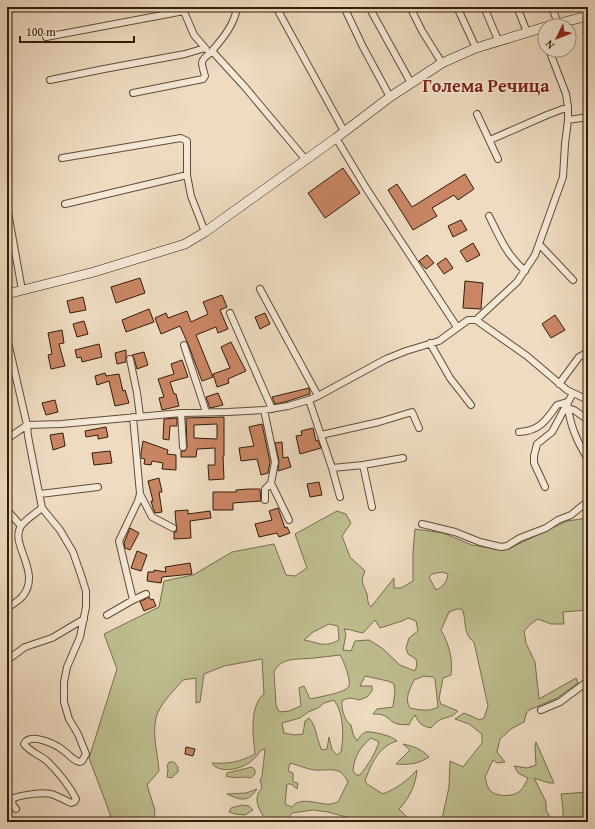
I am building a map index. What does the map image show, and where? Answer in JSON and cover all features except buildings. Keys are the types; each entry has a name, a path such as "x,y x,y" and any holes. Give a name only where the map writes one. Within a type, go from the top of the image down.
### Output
{"main road":[{"path":"577,19 588,16"},
{"path":"7,294 94,272 185,244 205,232 306,160 390,97 442,63 498,40 537,29"}],"street":[{"path":"132,93 203,80 205,76 202,63 203,59 234,22 237,7"},
{"path":"276,7 344,131"},
{"path":"344,7 362,47 390,97"},
{"path":"369,7 411,83"},
{"path":"410,7 422,31 442,63"},
{"path":"457,7 476,48"},
{"path":"484,7 498,40"},
{"path":"517,7 527,32"},
{"path":"552,7 556,18"},
{"path":"46,37 183,9 194,35 205,48 244,86 306,160"},
{"path":"50,80 185,54 205,48"},
{"path":"476,320 517,282 535,255 563,177 568,107 566,94 552,58"},
{"path":"490,140 568,107"},
{"path":"477,114 498,159"},
{"path":"568,120 588,117"},
{"path":"62,158 181,138 187,141 187,175 191,196 205,232"},
{"path":"336,138 366,188 457,327"},
{"path":"65,204 187,175"},
{"path":"7,207 9,227 22,290"},
{"path":"489,216 504,249 513,261 525,271"},
{"path":"539,244 573,280"},
{"path":"260,289 318,396"},
{"path":"230,313 272,409"},
{"path":"7,439 27,425 61,424 181,413 264,410 309,400 386,359 439,341 468,320 476,320 527,356 559,384 588,400"},
{"path":"7,338 27,425 42,508 60,530 73,552 82,575 86,591 86,607 80,637 67,667 64,682 64,702 69,719 83,745 86,754 80,762 76,762 64,750 42,740 32,738 25,741 24,744 31,752 46,760 71,790 76,799 71,803 52,794 19,796 13,798 12,804 16,809"},
{"path":"430,343 450,378 471,405"},
{"path":"184,345 206,412"},
{"path":"559,384 579,357 588,352"},
{"path":"130,360 140,416"},
{"path":"545,487 534,464 537,444 552,432 568,405 573,393"},
{"path":"309,400 332,468 340,497"},
{"path":"519,432 530,432 539,426 557,405 568,405 588,420"},
{"path":"568,405 574,433 588,459"},
{"path":"264,410 275,462 271,483 265,489 265,500"},
{"path":"321,435 372,424 412,412 419,428"},
{"path":"181,413 183,447"},
{"path":"133,417 140,494 119,541 133,600"},
{"path":"332,468 363,465 403,458"},
{"path":"363,465 372,507"},
{"path":"271,483 289,520"},
{"path":"40,494 98,487"},
{"path":"140,494 152,517 173,528"},
{"path":"422,524 455,532 480,542 501,547 507,546 520,538 546,528 558,520 571,515 588,501"},
{"path":"7,608 22,597 28,587 29,573 20,547 19,534 21,526 42,508"},
{"path":"7,510 21,526"},
{"path":"107,615 146,594"},
{"path":"10,658 25,647 52,638 84,619"},
{"path":"541,710 560,702 588,681"}],"green space":[{"path":"337,511 346,514 351,523 342,536 350,557 365,571 363,583 368,602 371,607 394,578 394,588 401,588 413,581 415,529 443,533 472,545 501,550 508,549 567,521 588,518 588,610 563,612 564,624 551,624 538,619 524,631 526,643 535,662 539,699 576,678 578,683 557,698 529,710 526,714 524,722 511,729 500,739 497,752 505,762 497,763 493,760 485,777 489,789 496,794 505,796 514,794 521,790 528,778 518,773 514,766 527,768 536,765 536,742 554,783 549,783 534,778 546,802 546,810 553,822 439,822 442,819 449,787 450,761 463,767 482,743 482,734 469,724 455,719 464,713 480,720 484,718 488,706 474,642 470,639 466,631 462,609 457,609 449,612 441,630 450,652 451,675 443,678 439,699 441,704 458,711 455,714 442,719 431,728 421,724 415,715 409,725 398,724 385,716 373,714 377,709 393,707 395,691 394,684 388,681 365,676 360,686 372,686 372,691 367,697 359,700 350,698 342,701 344,714 347,721 351,725 353,734 357,741 363,733 369,732 387,736 397,741 385,747 376,756 365,781 367,784 383,794 402,784 417,770 411,791 406,801 399,809 412,822 364,822 328,812 313,810 292,813 288,818 279,821 266,820 259,808 257,800 257,796 262,788 260,780 262,777 265,749 261,750 248,764 241,767 227,770 218,768 212,763 234,762 255,754 253,731 254,714 259,699 264,694 262,659 224,666 204,674 200,702 196,703 196,678 183,680 171,693 157,713 155,724 159,771 147,785 155,810 154,821 113,822 89,758 117,669 104,634 159,607 164,581 193,575 232,552 274,544 286,575 295,576 307,568 295,534","holes":["442,572 448,574 444,584 436,590 429,577 432,574","408,618 416,621 418,631 409,638 406,648 408,654 416,659 417,665 415,671 400,665 382,648 369,640 355,641 351,651 343,650 346,634 344,629 363,633 375,620 380,628","329,624 338,626 339,640 329,644 304,640 313,632","340,655 348,675 349,686 343,691 310,699 304,686 299,688 301,706 289,711 279,712 276,705 274,672 281,663 286,661","424,676 433,677 435,679 438,707 428,710 410,708 408,705 409,690 414,680","334,700 340,712 343,739 341,752 337,755 332,750 329,737 327,749 322,750 314,725 309,718 305,721 303,734 295,735 284,733 282,723 300,718 308,712 318,708 324,703","371,738 379,742 366,767 360,775 356,775 353,771 355,761 358,753","290,763 312,769 338,771 342,773 348,782 338,802 327,804 303,801 292,807 285,804 287,784 291,784 297,789 298,783 293,782 293,773 288,771"]},
{"path":"403,744 420,750 429,757 413,764 396,764 410,750"},
{"path":"169,762 174,762 178,767 178,772 172,778 167,777 167,766"},
{"path":"252,767 255,770 255,774 251,778 226,776 227,773"},
{"path":"257,789 250,797 244,799 236,798 227,794 246,793"},
{"path":"588,792 588,822 563,822 561,794"},
{"path":"242,805 249,806 253,810 245,815 229,812 231,808"}],"district":[{"name":"Голема Речица","path":"486,86"}]}
